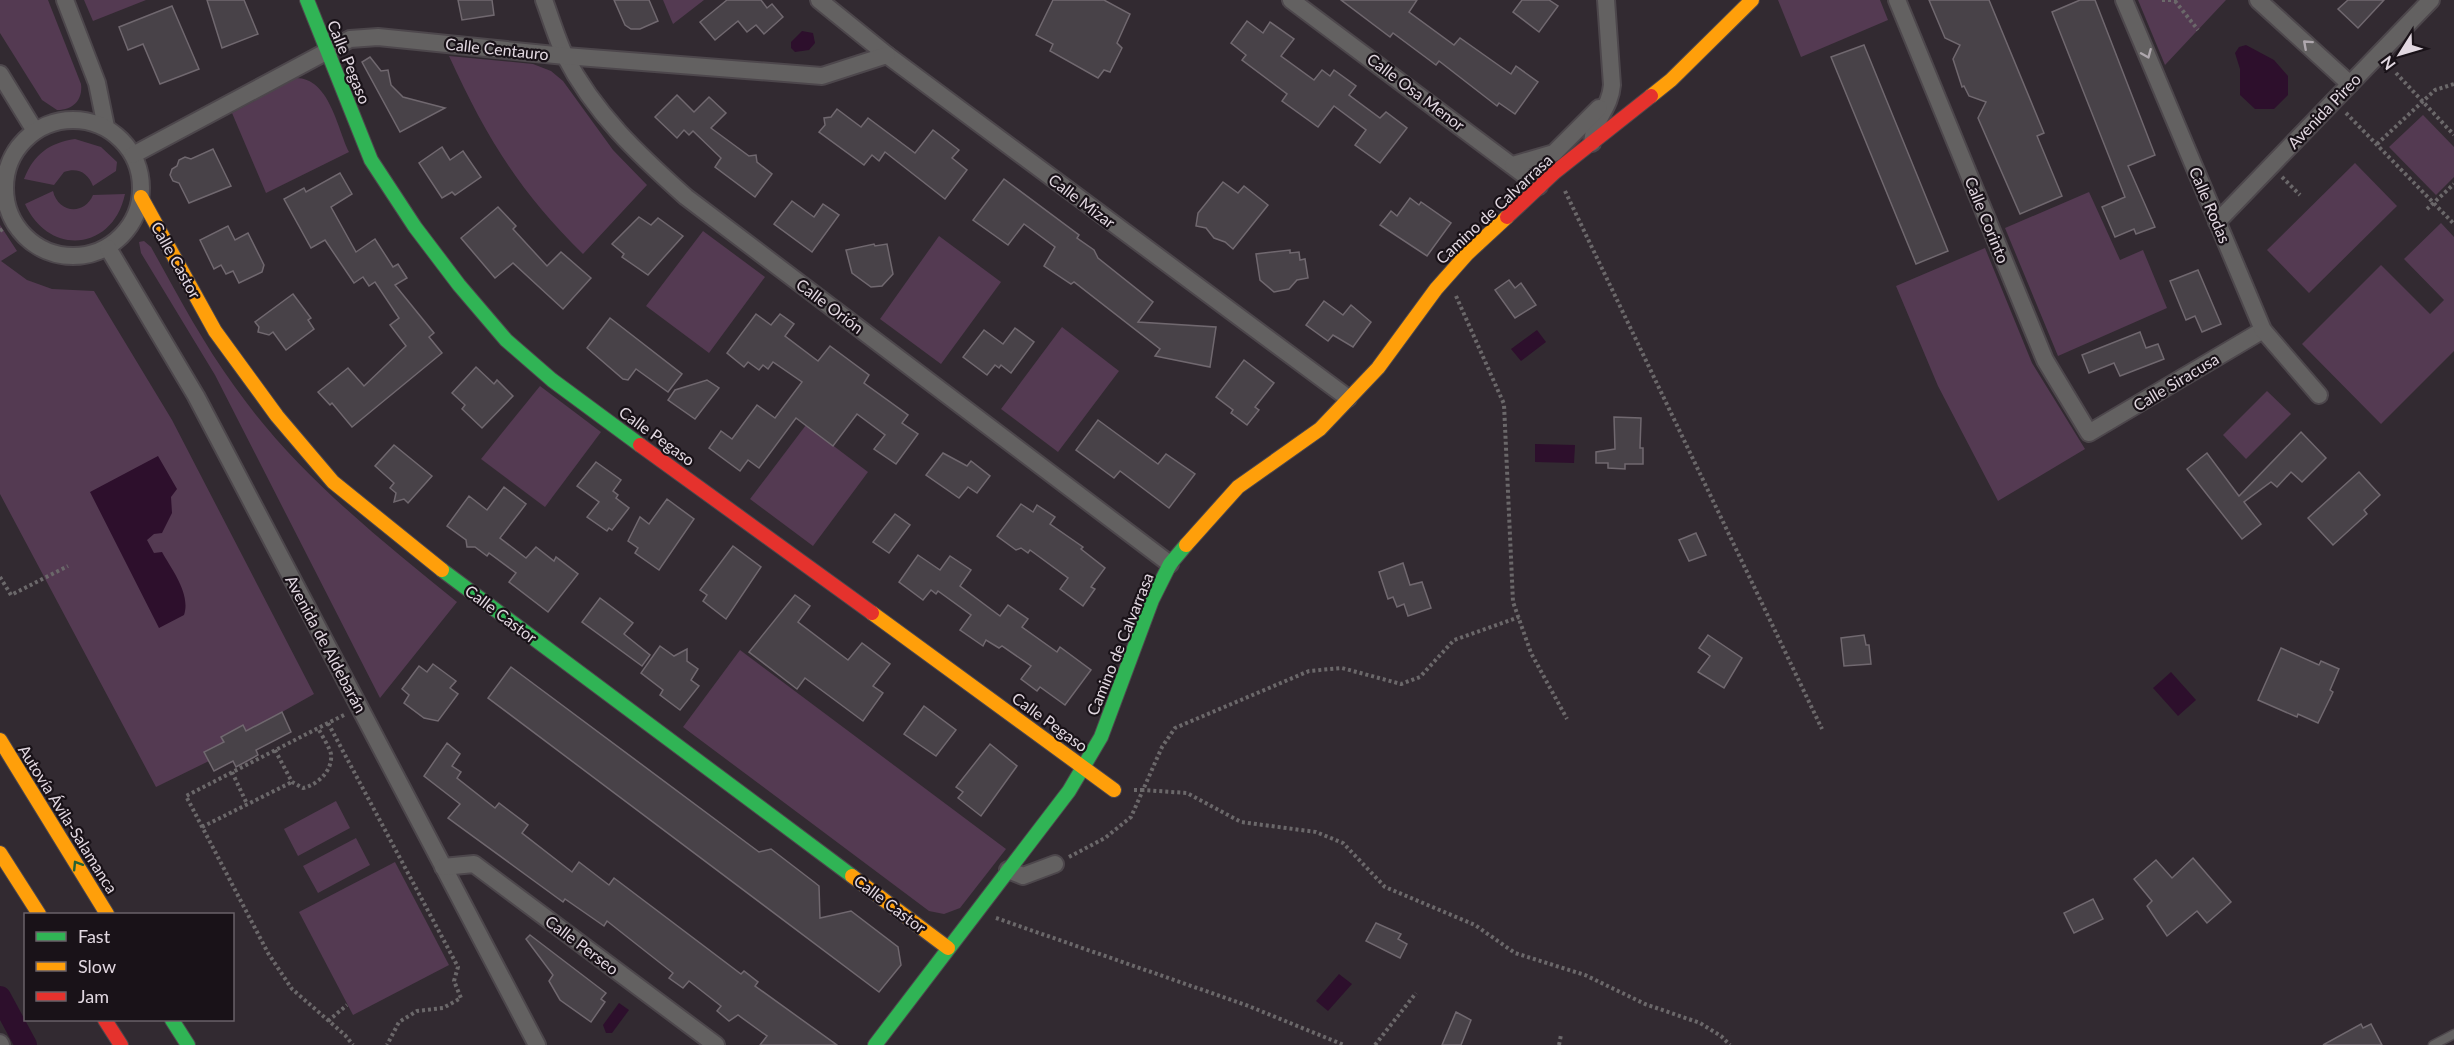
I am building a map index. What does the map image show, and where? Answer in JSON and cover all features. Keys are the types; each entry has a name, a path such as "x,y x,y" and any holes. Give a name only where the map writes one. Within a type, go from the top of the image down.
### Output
{"main road":[{"name":"Calle Pegaso","path":"307,0 371,160 415,227 506,340 562,387 1114,790"},
{"name":"Camino de Calvarrasa","path":"875,1045 1069,791 1101,737 1152,600 1170,564 1238,487 1320,429 1378,368 1444,279 1539,186 1558,163 1587,147 1671,80 1752,0"},
{"name":"Calle Castor","path":"141,197 215,331 277,417 333,482 417,552 948,948"},
{"name":"Autovía Ávila-Salamanca","path":"0,740 106,913"},
{"path":"0,853 38,913"},
{"path":"106,1021 120,1045"},
{"path":"173,1021 188,1045"}],"street":[{"path":"65,0 97,83 106,128"},
{"name":"Calle Orión","path":"544,0 565,56 598,110 639,155 686,197 1170,564"},
{"name":"Calle Mizar","path":"819,0 887,55 1348,398"},
{"name":"Calle Osa Menor","path":"1291,0 1539,186"},
{"path":"1580,126 1578,138 1587,147 1593,127 1611,97 1606,0"},
{"name":"Calle Corinto","path":"1897,0 2045,360 2089,433"},
{"name":"Calle Rodas","path":"2124,0 2263,330 2319,395"},
{"path":"2258,0 2350,84"},
{"name":"Avenida Pireo","path":"2217,222 2431,0"},
{"name":"Calle Centauro","path":"133,155 350,39 378,37 565,56 822,76 887,55"},
{"path":"0,74 35,131"},
{"path":"1513,165 1558,163 1580,126 1611,97"},
{"path":"70,119 88,121 106,128 122,140 133,155 140,176 141,197 130,226 108,248 73,257 39,248 13,223 5,198 6,172 16,148 35,131 52,123 70,119"},
{"name":"Avenida de Aldebarán","path":"108,248 196,396 537,1045"},
{"name":"Calle Siracusa","path":"2089,433 2263,330"},
{"name":"Calle Perseo","path":"443,867 474,864 716,1045"},
{"path":"1008,870 1023,876 1055,864"}],"lane":[{"path":"2433,1045 2454,1034"}],"path":[{"path":"2162,0 2176,0 2198,30"},
{"path":"2396,73 2454,135"},
{"path":"2377,144 2435,90 2454,84"},
{"path":"2334,100 2454,225"},
{"path":"1558,163 1787,661 1822,729"},
{"path":"2279,175 2300,195"},
{"path":"2427,209 2454,184"},
{"path":"1444,279 1459,300 1504,404 1513,602 1531,653 1567,719"},
{"path":"0,577 11,595 68,567"},
{"path":"1055,864 1105,838 1131,817 1162,747 1175,728 1310,671 1342,668 1401,684 1420,676 1454,640 1519,617"},
{"path":"347,714 186,796 268,953 292,989 345,1035 353,1045"},
{"path":"328,723 458,967 454,981 461,998 443,1008 417,1011 399,1022 387,1045"},
{"path":"275,750 292,782 303,788 315,785 329,767 331,754 318,728"},
{"path":"232,772 247,804"},
{"path":"202,827 292,782"},
{"path":"1114,790 1188,794 1241,822 1316,832 1343,843 1385,887 1475,924 1515,953 1585,975 1645,1004 1700,1023 1721,1036 1730,1045"},
{"path":"976,910 1246,1005 1344,1045"},
{"path":"1375,1045 1416,993"},
{"path":"328,1021 347,1005"},
{"path":"1559,1045 1561,1035"}],"shaded area":[{"path":"0,0 48,0 81,84 79,99 72,106 57,110 42,100 0,33"},
{"path":"84,0 146,0 93,21"},
{"path":"663,0 704,0 673,24"},
{"path":"1778,0 1880,0 1888,20 1801,57"},
{"path":"2138,0 2226,0 2165,65"},
{"path":"802,31 813,33 815,43 809,50 795,52 791,48 791,42"},
{"path":"2246,45 2274,60 2288,76 2288,95 2274,109 2255,109 2240,95 2240,69 2235,53 2239,47"},
{"path":"449,56 533,64 551,71 563,81 613,150 647,185 583,254 540,208 506,162 477,112"},
{"path":"296,78 307,80 317,86 324,95 349,152 266,193 232,113"},
{"path":"2423,115 2454,147 2454,177 2436,195 2389,147"},
{"path":"75,139 101,147 117,162 116,171 93,186 82,172 74,170 64,172 54,185 24,179 38,156 44,151 57,143"},
{"path":"2355,163 2397,206 2309,293 2267,250"},
{"path":"53,191 60,204 72,209 84,206 93,195 125,194 118,213 108,227 94,236 80,240 64,239 49,233 36,221 25,204"},
{"path":"2089,192 2120,260 2143,250 2167,308 2058,356 2005,228"},
{"path":"2441,223 2454,237 2454,351 2381,424 2302,344 2381,265 2430,314 2444,300 2404,259"},
{"path":"0,225 17,251 1,261 27,280 52,289 94,291 172,420 314,694 282,712 291,732 256,750 258,755 236,767 233,762 214,771 209,761 156,787 0,494"},
{"path":"703,231 765,277 709,353 646,306"},
{"path":"939,236 1001,282 941,364 880,319"},
{"path":"144,241 151,247 212,353 258,418 338,502 457,602 380,698 215,375 141,253 139,242"},
{"path":"1985,248 2032,363 2085,449 1998,501 1938,386 1896,286"},
{"path":"1062,327 1119,371 1058,452 1001,409"},
{"path":"1537,330 1546,342 1521,361 1511,349"},
{"path":"540,386 601,432 545,507 481,459"},
{"path":"2267,391 2291,414 2246,459 2223,435"},
{"path":"806,425 868,472 813,546 750,499"},
{"path":"1535,444 1575,445 1574,463 1535,462"},
{"path":"158,456 177,489 171,497 172,513 162,533 154,534 147,540 154,553 162,552 175,574 185,599 184,615 159,628 90,492"},
{"path":"740,650 1006,849 960,908 944,914 929,911 683,727"},
{"path":"2171,672 2196,700 2178,716 2153,688"},
{"path":"336,801 350,828 298,856 284,829"},
{"path":"356,838 370,865 318,893 303,866"},
{"path":"395,862 449,965 353,1015 299,912"},
{"path":"1339,974 1352,984 1328,1011 1316,1001"},
{"path":"619,1003 629,1010 612,1033 606,1033 603,1025"}],"building":[{"path":"207,0 244,0 258,34 222,48"},
{"path":"458,0 492,0 494,15 462,20"},
{"path":"614,0 649,0 658,21 640,29 631,29 625,25"},
{"path":"727,0 761,0 767,8 772,4 783,17 764,34 756,25 747,32 738,21 715,40 700,22"},
{"path":"1053,0 1104,0 1130,14 1117,43 1122,48 1110,72 1104,70 1098,78 1050,51 1053,44 1036,35"},
{"path":"1341,0 1417,0 1409,12 1454,45 1460,38 1511,74 1516,66 1538,82 1515,114 1499,103 1497,106 1439,61 1436,65 1393,33 1390,37"},
{"path":"1522,0 1549,0 1558,6 1539,32 1513,12"},
{"path":"1929,0 1989,0 2044,133 2037,136 2062,196 2020,214 1978,118 1986,102 1969,96 1964,86 1962,87 1953,59 1960,45 1945,38"},
{"path":"2080,0 2095,0 2155,155 2128,166 2155,227 2136,234 2134,229 2115,237 2102,207 2125,197 2052,12"},
{"path":"2348,0 2384,0 2358,28 2338,9"},
{"path":"172,6 199,69 160,84 143,44 128,50 119,27"},
{"path":"1247,21 1263,33 1270,22 1294,39 1281,56 1314,80 1322,70 1330,76 1334,70 1356,86 1349,95 1380,118 1386,112 1407,128 1380,163 1355,145 1366,130 1334,106 1318,127 1282,101 1287,94 1242,60 1246,55 1231,43"},
{"path":"1864,45 1948,251 1916,264 1831,57"},
{"path":"370,57 381,71 388,70 391,85 403,97 445,108 400,132 362,62"},
{"path":"677,95 694,112 709,97 726,113 711,128 749,156 756,155 757,162 772,174 755,197 715,167 721,158 693,131 689,135 684,130 677,138 655,117"},
{"path":"837,109 861,127 868,118 915,153 933,130 959,150 952,158 967,170 945,199 885,152 879,161 872,155 864,165 819,132 825,125 824,118 831,117"},
{"path":"442,147 450,160 463,151 481,177 455,195 452,192 442,198 419,163"},
{"path":"213,149 231,186 189,203 179,183 173,181 170,175 172,169 177,166 179,160 185,157 191,159"},
{"path":"340,173 352,194 331,207 356,252 375,239 393,267 398,264 407,278 395,285 434,333 429,337 442,353 352,427 332,403 330,405 318,392 348,368 364,386 406,346 390,325 399,318 375,282 369,286 363,277 354,283 325,240 311,248 284,199 304,188 306,192"},
{"path":"1004,179 1079,235 1077,238 1094,250 1098,258 1153,302 1138,322 1216,327 1210,367 1155,356 1160,349 1074,282 1071,284 1044,266 1055,247 1024,224 1008,245 973,220"},
{"path":"1223,182 1238,193 1244,186 1268,205 1233,249 1225,242 1214,238 1206,228 1196,226 1198,213"},
{"path":"1410,198 1419,205 1421,202 1451,223 1427,256 1380,225 1391,211 1397,216"},
{"path":"792,201 814,217 823,204 839,215 812,252 774,224"},
{"path":"498,207 516,226 513,229 547,266 561,252 591,278 563,309 513,263 495,278 461,238"},
{"path":"639,217 651,225 658,218 683,236 648,275 622,257 624,254 612,244"},
{"path":"228,226 235,240 248,233 264,265 262,272 239,283 233,271 226,274 221,265 214,269 200,240"},
{"path":"874,244 875,246 887,244 893,274 882,286 871,287 852,273 846,250"},
{"path":"1290,250 1290,253 1299,252 1300,260 1305,259 1308,278 1297,280 1289,289 1274,292 1260,280 1256,254"},
{"path":"2198,270 2221,324 2202,332 2195,316 2186,320 2170,281"},
{"path":"1509,280 1515,288 1521,283 1536,305 1515,318 1495,290"},
{"path":"293,294 311,318 308,320 314,329 286,350 273,332 269,335 258,332 259,327 255,322"},
{"path":"1324,301 1343,315 1351,305 1371,322 1353,347 1333,335 1328,341 1306,325"},
{"path":"756,314 771,325 780,314 794,324 785,336 818,361 830,346 869,375 864,383 908,415 902,423 918,434 896,464 874,449 885,435 857,414 833,446 796,418 759,468 748,460 740,471 709,448 721,431 732,439 757,405 775,418 802,382 773,362 768,369 763,365 759,370 748,362 744,367 727,353"},
{"path":"610,318 682,374 668,392 636,369 628,380 623,379 587,348"},
{"path":"1015,328 1034,342 1011,373 1001,365 999,368 995,365 987,375 963,357 984,330 1003,344"},
{"path":"2140,332 2146,348 2158,344 2164,359 2120,376 2114,363 2089,373 2082,355"},
{"path":"1244,360 1274,383 1255,407 1259,410 1247,425 1231,413 1233,410 1216,397"},
{"path":"476,367 494,384 497,380 513,396 482,428 462,409 465,405 452,393"},
{"path":"707,380 719,388 695,419 668,400 675,390"},
{"path":"1614,417 1641,418 1640,448 1643,448 1643,464 1625,464 1625,469 1608,468 1608,463 1596,463 1596,452 1615,449"},
{"path":"1098,420 1158,464 1166,454 1195,474 1169,508 1120,471 1114,478 1076,450"},
{"path":"2301,432 2326,458 2302,482 2291,472 2277,487 2271,482 2244,502 2261,524 2242,539 2187,469 2207,453 2239,496"},
{"path":"394,445 432,476 408,503 404,499 394,502 396,493 390,488 394,483 375,466"},
{"path":"943,453 967,466 971,461 990,476 977,493 968,487 959,498 926,475"},
{"path":"596,462 621,480 613,491 618,495 616,498 629,508 612,530 609,528 607,531 587,517 599,502 577,486"},
{"path":"2359,472 2380,495 2364,510 2367,514 2333,545 2308,518"},
{"path":"504,487 526,504 500,538 526,558 536,547 554,561 556,557 578,574 548,612 509,582 516,573 489,553 487,556 475,547 467,547 466,540 447,526 469,496 487,510"},
{"path":"667,499 694,519 659,570 635,553 638,548 628,541 640,517 649,524"},
{"path":"1021,504 1033,512 1037,505 1055,517 1050,524 1083,547 1081,549 1105,568 1091,587 1095,589 1083,606 1060,589 1068,578 1030,550 1028,553 1021,548 1016,550 997,536"},
{"path":"895,514 910,525 889,553 873,542"},
{"path":"1696,533 1706,555 1689,561 1679,540"},
{"path":"733,546 761,567 726,619 703,601 707,595 700,590"},
{"path":"918,555 940,570 950,556 971,570 960,586 1000,616 1008,605 1028,619 1022,627 1057,652 1060,647 1091,670 1065,705 1040,687 1037,691 1021,679 1031,666 1002,646 999,648 986,640 983,646 960,630 971,615 938,591 936,594 931,590 923,600 899,582"},
{"path":"1403,563 1410,585 1422,582 1431,608 1408,616 1404,604 1397,607 1393,597 1388,599 1379,572"},
{"path":"795,595 810,606 798,622 848,660 862,643 890,664 873,686 883,693 863,721 805,678 797,689 749,652"},
{"path":"600,598 633,623 624,634 650,655 642,666 582,622"},
{"path":"1708,635 1742,658 1724,688 1698,672 1710,656 1699,648"},
{"path":"1864,635 1866,645 1869,645 1871,664 1844,666 1841,638"},
{"path":"660,646 674,656 687,649 687,661 698,669 691,680 699,686 680,710 660,695 663,690 641,673"},
{"path":"2281,648 2319,665 2321,661 2339,669 2330,690 2333,692 2318,723 2298,714 2297,717 2258,700"},
{"path":"433,664 456,681 450,688 458,694 438,721 424,718 404,703 409,695 402,689 419,666 427,672"},
{"path":"511,667 759,852 771,849 819,886 820,918 851,911 898,947 901,965 879,992 488,698"},
{"path":"924,706 956,730 936,756 904,734"},
{"path":"282,712 291,732 256,750 258,755 236,767 233,761 214,771 204,752 224,742 221,737 243,725 246,731"},
{"path":"447,743 460,754 452,766 461,772 457,778 495,808 499,803 528,825 522,833 572,872 579,862 609,885 614,878 741,974 744,971 758,982 755,986 837,1045 760,1045 767,1036 738,1015 729,1021 717,1011 721,1006 689,981 683,988 669,978 673,973 607,921 604,926 565,899 563,902 448,818 460,804 424,776"},
{"path":"990,744 1017,766 981,816 958,798 963,792 956,787"},
{"path":"2193,858 2231,902 2207,923 2197,911 2167,936 2147,906 2152,901 2134,879 2156,860 2172,878"},
{"path":"2093,899 2103,919 2074,933 2064,913"},
{"path":"1376,923 1401,934 1398,939 1407,944 1400,958 1366,941"},
{"path":"530,935 606,993 601,999 605,1002 591,1022 560,1000 549,981 553,975 526,939"},
{"path":"1456,1012 1471,1020 1461,1045 1442,1045"},
{"path":"2361,1024 2363,1028 2371,1024 2382,1045 2323,1045"}],"waterway":[{"path":"0,997 26,1045"}],"traffic: fast":[{"path":"307,0 371,160 415,227 459,285 506,340 552,380 640,445"},
{"path":"875,1045 1069,791 1101,737 1152,600 1170,564 1186,545"},
{"path":"442,570 852,876"},
{"path":"173,1021 188,1045"}],"traffic: slow":[{"path":"1651,96 1671,80 1752,0"},
{"path":"141,197 215,331 277,416 333,482 442,570"},
{"path":"1186,545 1238,487 1320,429 1378,368 1436,289 1467,254 1507,217"},
{"path":"872,613 1114,790"},
{"path":"0,740 106,913"},
{"path":"0,853 38,913"},
{"path":"852,876 948,948"}],"traffic: jam":[{"path":"1507,217 1555,172 1651,96"},
{"path":"640,445 872,613"},
{"path":"106,1021 121,1045"}]}
